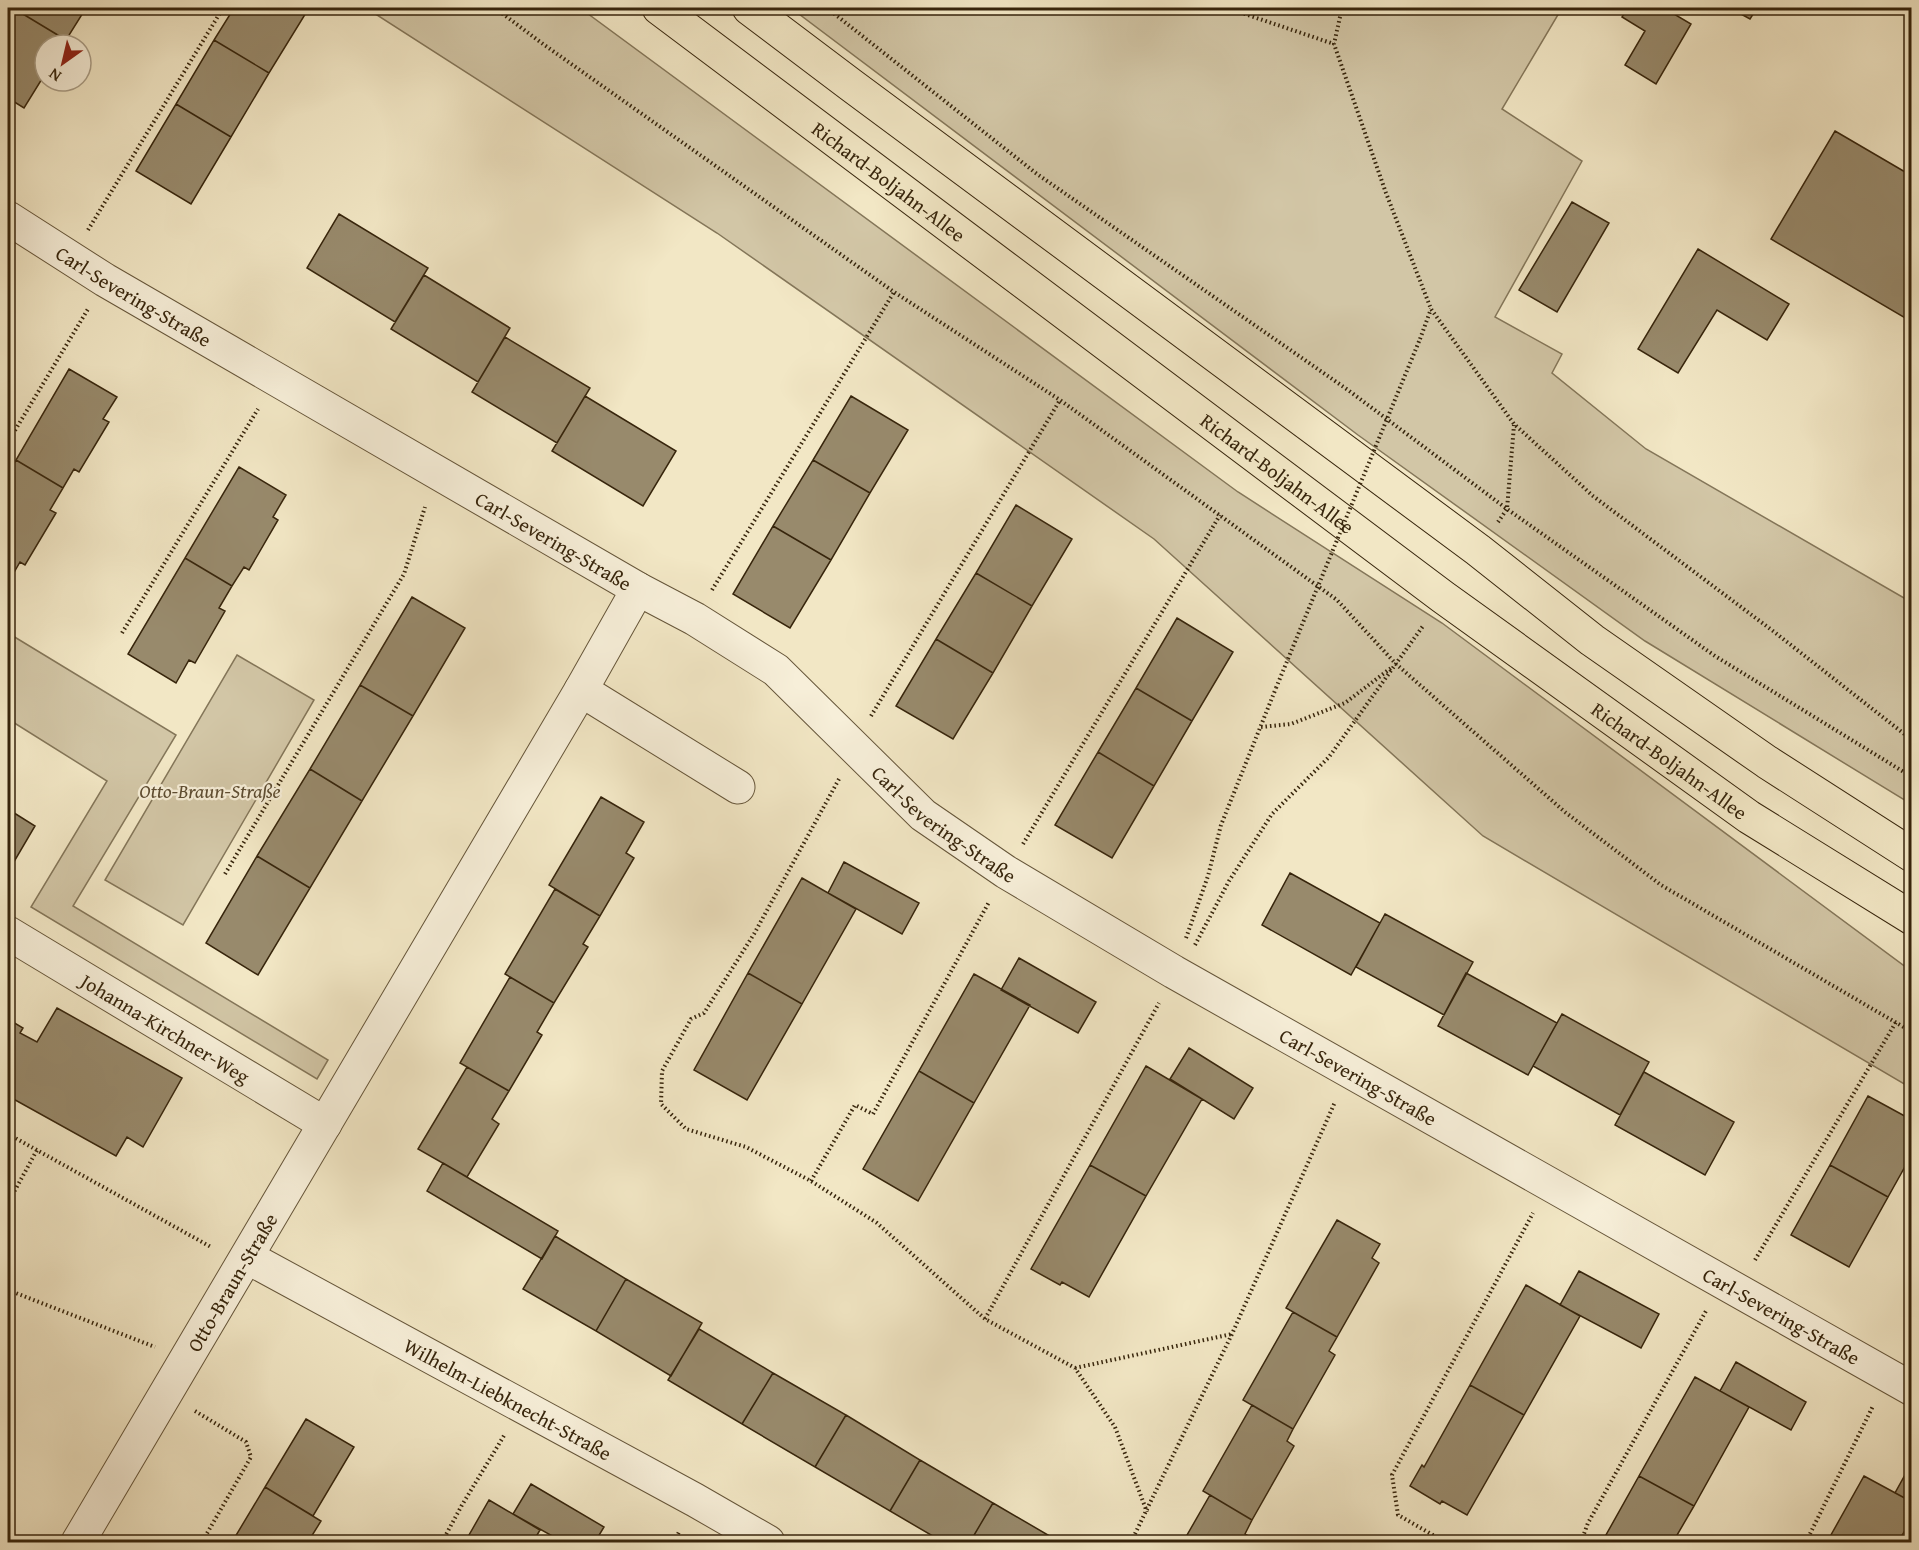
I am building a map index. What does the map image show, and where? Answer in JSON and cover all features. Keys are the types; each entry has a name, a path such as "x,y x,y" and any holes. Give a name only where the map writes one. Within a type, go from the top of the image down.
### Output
{"main road":[{"name":"Richard-Boljahn-Allee","path":"658,8 1453,604 1749,817 1911,918"},
{"path":"749,8 1478,550 1592,640 1767,762 1911,855"}],"street":[{"name":"Carl-Severing-Straße","path":"8,218 105,280 695,619 776,670 923,815 1006,872 1174,972 1904,1385"},
{"name":"Otto-Braun-Straße","path":"78,1542 326,1124 638,588"},
{"path":"580,690 738,787"},
{"name":"Johanna-Kirchner-Weg","path":"8,933 326,1124"},
{"name":"Wilhelm-Liebknecht-Straße","path":"247,1257 695,1500 768,1542"}],"path":[{"path":"71,258 223,8"},
{"path":"495,8 894,292 1060,400 1337,600 1396,664 1565,812 1661,885 1911,1032"},
{"path":"827,8 1037,174 1348,390 1507,509 1715,656 1911,777"},
{"path":"1227,8 1334,44"},
{"path":"1342,8 1334,44 1386,193 1431,309 1514,424 1593,496 1773,631 1911,740"},
{"path":"8,442 105,280"},
{"path":"695,619 894,292"},
{"path":"985,1319 1142,1036 1174,972 1208,876 1221,825 1431,309"},
{"path":"122,633 277,378"},
{"path":"1060,400 875,708 856,748 754,934 704,1013 691,1019 663,1071 661,1104 686,1129 746,1148 811,1181 877,1223 985,1319 1075,1368 1114,1427 1147,1512"},
{"path":"1507,509 1514,424"},
{"path":"225,874 404,574 436,471"},
{"path":"811,1181 855,1105 873,1114 1006,872 1220,515"},
{"path":"1261,727 1291,724 1345,703 1396,664"},
{"path":"1174,972 1196,944 1229,881 1272,814 1329,757 1396,664"},
{"path":"1581,1542 1588,1522 1705,1312 1757,1258 1896,1022"},
{"path":"1131,1542 1232,1334 1349,1071"},
{"path":"8,1134 210,1247 247,1257"},
{"path":"8,1203 37,1150"},
{"path":"1445,1542 1398,1515 1392,1475 1548,1184"},
{"path":"8,1290 187,1359"},
{"path":"1075,1368 1232,1334"},
{"path":"1806,1542 1874,1404 1904,1385"},
{"path":"166,1394 246,1442 251,1457 202,1542"},
{"path":"442,1542 522,1407"}],"green space":[{"path":"366,8 580,8 1238,492 1442,623 1911,971 1911,1088 1483,836 1154,539 717,233"},
{"path":"791,8 1562,8 1502,109 1582,161 1495,317 1562,354 1552,373 1646,449 1911,602 1911,804 1645,641 1358,435"},
{"path":"8,633 176,735 73,906 328,1060 317,1079 31,907 107,781 8,719"},
{"name":"Otto-Braun-Straße","path":"237,655 314,700 183,925 105,880"}],"building":[{"path":"13,8 54,33 33,33 33,93 24,108 8,98 8,11"},
{"path":"13,8 86,8 70,33 54,33"},
{"path":"234,8 309,8 269,73 214,40"},
{"path":"1628,8 1664,8 1691,24 1656,84 1625,65 1645,31 1622,17"},
{"path":"1730,8 1757,8 1750,19"},
{"path":"214,40 269,73 231,137 176,104"},
{"path":"176,104 231,137 191,204 136,171"},
{"path":"1835,131 1912,176 1912,322 1771,239"},
{"path":"1572,202 1609,223 1557,312 1519,290"},
{"path":"339,214 428,268 395,322 307,268"},
{"path":"1698,249 1789,304 1767,340 1717,310 1678,373 1638,349"},
{"path":"424,275 510,328 478,382 391,329"},
{"path":"505,337 590,388 557,443 472,392"},
{"path":"69,369 117,397 103,419 109,422 79,472 74,469 63,488 16,460"},
{"path":"585,396 676,451 643,506 552,451"},
{"path":"851,396 908,430 870,493 813,460"},
{"path":"16,460 63,488 50,510 56,513 25,565 20,562 8,583 8,473"},
{"path":"813,460 870,493 831,560 773,526"},
{"path":"239,467 286,495 273,517 278,520 249,570 244,567 232,586 185,558"},
{"path":"1016,505 1072,539 1032,606 976,573"},
{"path":"773,526 831,560 790,628 733,594"},
{"path":"185,558 232,586 219,608 225,611 195,663 189,660 176,683 128,654"},
{"path":"976,573 1032,606 993,673 936,639"},
{"path":"412,597 465,628 413,716 360,685"},
{"path":"1177,618 1233,652 1192,721 1136,688"},
{"path":"936,639 993,673 953,739 896,706"},
{"path":"360,685 413,716 362,801 310,769"},
{"path":"1136,688 1192,721 1154,786 1098,752"},
{"path":"1098,752 1154,786 1112,858 1055,825"},
{"path":"310,769 362,801 310,888 257,856"},
{"path":"601,797 644,822 626,853 634,858 600,916 549,885"},
{"path":"11,811 35,826 8,872 8,818"},
{"path":"257,856 310,888 258,975 206,943"},
{"path":"844,862 919,903 902,934 828,893"},
{"path":"1290,873 1380,923 1351,975 1262,925"},
{"path":"802,878 856,909 802,1004 748,973"},
{"path":"555,889 600,916 583,944 588,947 554,1003 505,974"},
{"path":"1385,914 1473,962 1444,1015 1356,967"},
{"path":"1019,958 1096,1002 1078,1033 1001,990"},
{"path":"748,973 802,1004 747,1100 694,1070"},
{"path":"1466,973 1557,1023 1528,1075 1438,1026"},
{"path":"974,974 1030,1005 974,1103 919,1071"},
{"path":"510,977 554,1003 537,1032 542,1035 509,1091 460,1063"},
{"path":"57,1008 182,1078 143,1147 127,1137 116,1156 8,1096 8,1019 23,1028 20,1033 37,1042"},
{"path":"1562,1014 1649,1062 1620,1115 1533,1066"},
{"path":"1189,1048 1253,1088 1234,1119 1170,1079"},
{"path":"1146,1066 1202,1099 1146,1196 1090,1165"},
{"path":"467,1067 509,1091 492,1119 499,1124 467,1177 418,1149"},
{"path":"919,1071 974,1103 918,1201 863,1169"},
{"path":"1644,1072 1734,1122 1705,1175 1615,1125"},
{"path":"1868,1096 1912,1120 1912,1154 1888,1197 1830,1165"},
{"path":"443,1163 558,1231 542,1259 427,1191"},
{"path":"1090,1165 1146,1196 1089,1297 1062,1282 1060,1285 1031,1269"},
{"path":"1830,1165 1888,1197 1849,1267 1791,1235"},
{"path":"1337,1220 1380,1244 1372,1258 1379,1263 1337,1337 1286,1308"},
{"path":"555,1236 626,1279 596,1331 523,1289"},
{"path":"1579,1271 1659,1314 1641,1348 1560,1305"},
{"path":"626,1279 702,1323 671,1376 596,1331"},
{"path":"1526,1285 1580,1316 1524,1415 1470,1385"},
{"path":"1293,1312 1337,1337 1329,1351 1335,1355 1293,1429 1243,1400"},
{"path":"699,1329 773,1373 742,1424 668,1380"},
{"path":"1736,1362 1806,1402 1791,1430 1720,1391"},
{"path":"773,1373 846,1415 815,1467 742,1424"},
{"path":"1695,1377 1749,1407 1694,1506 1639,1476"},
{"path":"1470,1385 1524,1415 1467,1515 1442,1501 1440,1504 1410,1486 1422,1465 1424,1467"},
{"path":"1252,1405 1293,1429 1287,1441 1294,1446 1252,1520 1203,1491"},
{"path":"846,1415 920,1460 890,1511 815,1467"},
{"path":"306,1419 354,1447 313,1516 265,1487"},
{"path":"920,1460 993,1503 970,1542 943,1542 890,1511"},
{"path":"1912,1465 1912,1502 1895,1493"},
{"path":"1639,1476 1694,1506 1673,1542 1602,1542"},
{"path":"1864,1476 1912,1502 1912,1519 1898,1542 1827,1542"},
{"path":"531,1484 604,1527 595,1542 563,1542 513,1514"},
{"path":"265,1487 321,1521 308,1542 232,1542"},
{"path":"1210,1495 1252,1520 1245,1534 1253,1539 1251,1542 1183,1542"},
{"path":"489,1500 540,1530 533,1542 465,1542"},
{"path":"993,1503 1060,1542 970,1542"}]}
